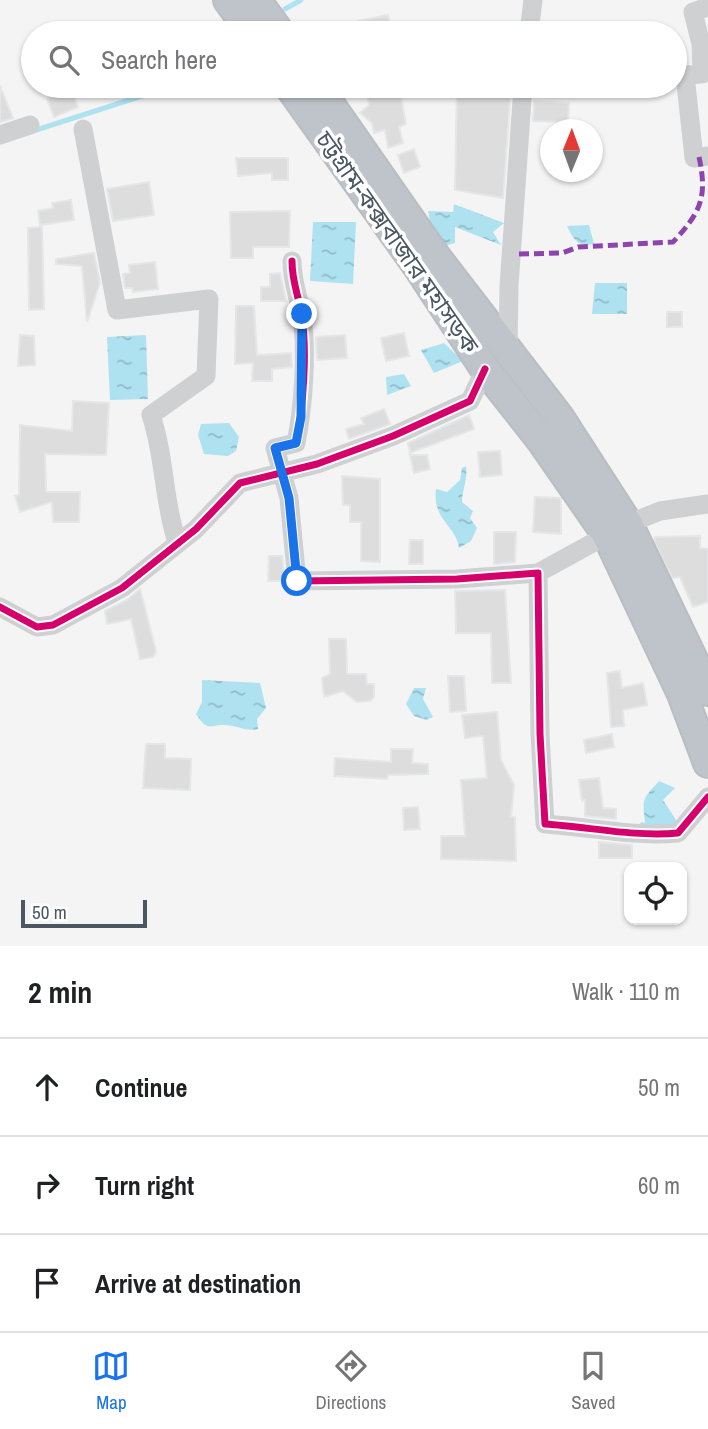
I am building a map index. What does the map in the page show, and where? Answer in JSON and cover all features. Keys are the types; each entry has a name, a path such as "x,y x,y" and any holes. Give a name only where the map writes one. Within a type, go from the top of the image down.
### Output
{"highway":[{"path":"228,0 243,21"},
{"path":"256,0 271,21"},
{"name":"চট্টগ্রাম-কক্সবাজার মহাসড়ক","path":"298,98 418,267 485,369 541,440 618,529 708,763"},
{"name":"চট্টগ্রাম-কক্সবাজার মহাসড়ক","path":"325,98 436,257 558,417 708,691"}],"street":[{"path":"530,21 533,0"},
{"path":"687,75 702,74 701,44 693,12 708,7"},
{"path":"687,93 694,158 708,156"},
{"path":"508,349 510,272 522,98"},
{"path":"0,135 30,125"},
{"path":"83,130 117,310 209,299 206,376 151,415 157,434 167,511 177,542"},
{"path":"292,261 292,282 302,314 301,417 296,443 275,448 289,498 297,581 457,579 538,573 618,529 660,511 708,504"},
{"path":"0,607 37,626 53,625 121,588 196,529 240,483 283,472 393,436 470,401 485,369"},
{"path":"538,573 540,734 545,824 629,831 645,836 678,833 708,797"}],"water":[{"path":"454,204 504,223 493,232 501,245 455,227 455,243 447,245 441,240 436,250 428,211 453,212"},
{"path":"313,222 356,222 353,284 310,281"},
{"path":"589,225 594,244 577,241 567,226"},
{"path":"595,283 627,283 627,314 592,314"},
{"path":"146,335 148,399 110,400 107,337"},
{"path":"444,343 463,361 434,373 421,350"},
{"path":"404,374 411,386 387,395 386,377"},
{"path":"229,423 239,437 236,451 228,456 204,454 198,435 201,424"},
{"path":"466,466 462,502 473,511 470,518 477,528 471,541 459,548 454,533 437,508 436,489 447,492 460,480 462,468"},
{"path":"202,680 260,683 266,708 257,719 258,729 208,726 203,723 196,714 202,702"},
{"path":"414,688 426,688 423,699 433,717 427,720 414,716 406,704"},
{"path":"659,781 675,788 663,800 680,826 635,830 641,822 645,823 645,799"}],"building":[{"path":"388,15 389,21 358,21"},
{"path":"0,86 13,118 0,122"},
{"path":"74,98 78,107 54,117 47,99"},
{"path":"368,98 401,98 406,124 399,127 403,143 388,148 385,130 374,133 372,123 360,113 369,105"},
{"path":"457,98 510,98 503,198 455,190"},
{"path":"534,101 569,103 568,119 533,121"},
{"path":"414,149 420,167 404,173 398,155"},
{"path":"236,158 288,158 288,180 272,180 272,173 238,176"},
{"path":"149,182 154,215 113,221 107,189"},
{"path":"71,200 74,220 40,225 38,211 53,208 52,203"},
{"path":"290,211 289,247 253,247 253,258 231,258 230,212"},
{"path":"42,227 44,309 29,310 28,228"},
{"path":"94,253 100,283 87,322 82,266 56,264 56,259"},
{"path":"155,262 158,289 133,292 132,288 125,288 123,274 130,273 129,265"},
{"path":"280,273 286,301 261,301 261,287 270,287 270,274"},
{"path":"236,306 254,306 257,355 291,353 292,367 272,369 272,381 252,381 253,363 235,364"},
{"path":"667,312 682,312 682,327 667,327"},
{"path":"404,333 409,356 386,361 381,338"},
{"path":"20,335 34,336 35,365 18,366"},
{"path":"345,335 347,358 317,360 316,337"},
{"path":"73,401 109,403 106,455 45,454 46,492 80,492 79,522 53,522 52,502 20,512 15,496 19,495 20,425 72,431"},
{"path":"384,409 390,424 349,439 346,429 364,424 361,418"},
{"path":"469,415 474,429 410,453 408,443"},
{"path":"500,451 502,475 480,477 478,452"},
{"path":"410,455 427,455 430,469 414,473"},
{"path":"342,476 380,479 380,562 361,561 361,522 350,522 350,505 343,505"},
{"path":"535,497 561,498 561,534 533,532"},
{"path":"494,532 516,532 515,562 494,564"},
{"path":"700,536 700,548 708,549 708,602 693,607 680,577 672,578 654,541 655,537"},
{"path":"410,540 423,540 423,564 409,564"},
{"path":"269,556 282,556 285,581 268,581"},
{"path":"140,589 156,651 153,657 140,659 131,619 107,624 105,611 127,600"},
{"path":"505,590 511,683 492,683 491,633 456,633 455,591"},
{"path":"329,639 346,639 347,674 366,674 367,684 374,684 374,697 370,701 357,702 343,691 324,697 322,678 330,674"},
{"path":"620,671 622,688 643,683 647,705 623,710 624,726 611,727 607,673"},
{"path":"448,676 464,676 466,711 450,712"},
{"path":"497,712 501,760 514,785 511,817 515,817 516,861 441,859 441,836 465,836 461,780 487,778 483,736 465,738 462,715"},
{"path":"612,734 614,747 586,753 584,740"},
{"path":"146,744 165,744 165,758 191,759 190,790 143,788"},
{"path":"391,749 413,749 412,763 428,764 428,774 388,775 387,779 334,776 335,758 391,762"},
{"path":"599,778 603,808 616,809 616,819 585,816 585,800 582,801 579,780"},
{"path":"418,807 420,829 404,830 403,808"},
{"path":"599,842 632,845 632,858 599,858"}],"waterway":[{"path":"285,9 301,0"},
{"path":"33,131 136,98"}],"marked path":[{"path":"519,254 562,253 578,247 673,242 690,222 700,204 703,184 699,157"}],"cycle path":[{"path":"292,261 303,327 303,396 296,443 275,448 289,498 297,581 457,579 538,573 540,734 545,824 628,833 678,833 708,797"},
{"path":"0,607 37,627 53,625 122,588 196,529 240,483 317,464 393,436 470,401 485,369"}],"route":[{"path":"297,581 289,498 275,448 296,443 301,417 302,314"}]}
